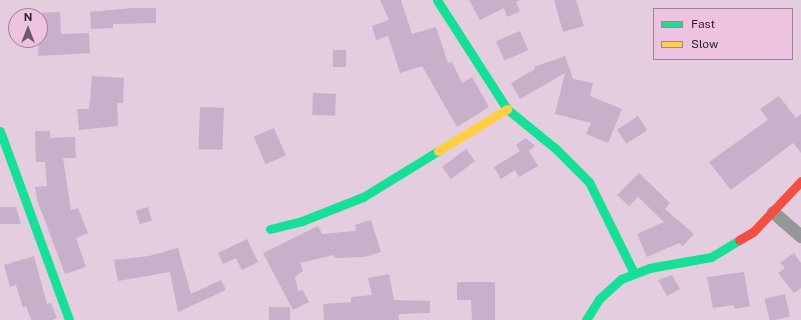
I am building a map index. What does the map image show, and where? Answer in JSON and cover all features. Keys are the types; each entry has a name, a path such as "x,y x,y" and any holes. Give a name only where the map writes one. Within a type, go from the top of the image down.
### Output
{"street":[{"path":"437,0 507,109 556,149 588,182 612,224 634,273"},
{"path":"270,229 302,221 363,197 507,109"},
{"path":"0,131 68,320"},
{"path":"586,320 606,291 634,273 711,257 753,232 801,181"},
{"path":"773,212 801,236"}],"building":[{"path":"380,0 401,0 412,34 436,27 448,63 452,62 462,83 472,77 489,107 457,127 422,66 400,73 388,36 376,40 372,26 389,20"},
{"path":"469,0 520,0 516,2 520,11 507,17 504,8 480,20"},
{"path":"554,0 576,0 584,26 563,32"},
{"path":"131,8 156,8 156,23 113,24 113,28 91,29 90,12"},
{"path":"60,12 61,34 89,33 90,53 38,56 38,48 48,48 48,13"},
{"path":"520,31 528,50 504,60 496,41"},
{"path":"333,50 346,50 346,67 333,67"},
{"path":"565,56 573,79 593,83 590,96 622,109 608,143 586,134 591,123 555,114 565,73 520,99 511,83 535,69 534,67"},
{"path":"92,76 124,78 123,103 117,103 118,126 79,130 77,109 89,109"},
{"path":"313,93 336,94 335,116 312,115"},
{"path":"779,96 796,118 801,114 801,153 793,143 731,190 709,162 768,120 760,109"},
{"path":"200,107 224,108 223,150 199,149"},
{"path":"638,116 647,130 626,144 617,130"},
{"path":"274,128 286,156 265,164 254,137"},
{"path":"35,131 50,131 50,138 75,137 76,158 63,158 71,210 78,208 88,233 76,238 86,267 65,274 37,200 35,187 47,186 45,162 36,162"},
{"path":"526,138 535,146 529,151 538,166 519,177 515,170 501,179 494,167 520,151 516,145"},
{"path":"466,149 475,161 451,179 442,167"},
{"path":"639,173 670,203 665,209 694,234 683,246 679,243 647,257 637,234 664,222 638,197 629,206 617,195"},
{"path":"0,207 16,207 21,224 0,224"},
{"path":"148,207 152,220 140,224 136,211"},
{"path":"371,220 381,252 364,257 335,258 334,255 300,263 303,271 295,277 298,291 303,290 309,302 293,310 263,253 318,226 322,234 356,231 355,225"},
{"path":"247,239 258,262 242,270 236,258 223,264 218,253"},
{"path":"178,248 191,294 221,280 226,290 178,312 170,272 118,281 114,260 149,256"},
{"path":"794,253 801,263 801,288 794,293 778,273 785,268 780,263"},
{"path":"34,256 47,304 51,303 57,318 52,320 31,320 26,306 23,308 16,285 10,287 4,265"},
{"path":"744,272 750,306 735,309 734,305 713,308 707,277"},
{"path":"389,274 394,300 430,301 430,313 399,314 399,320 324,320 323,304 351,302 351,297 372,295 368,278"},
{"path":"672,275 680,289 667,296 658,280"},
{"path":"457,282 495,282 495,320 472,320 471,300 457,300"},
{"path":"785,294 790,316 769,320 765,299"},
{"path":"269,307 290,307 290,320 269,320"}],"traffic: fast":[{"path":"437,0 507,109 556,149 589,182 634,273"},
{"path":"0,131 69,320"},
{"path":"270,229 302,221 363,197 438,151"},
{"path":"586,320 599,299 621,279 649,268 711,257 739,240"}],"traffic: slow":[{"path":"438,151 507,109"}],"traffic: jam":[{"path":"739,240 753,232 801,181"}]}
